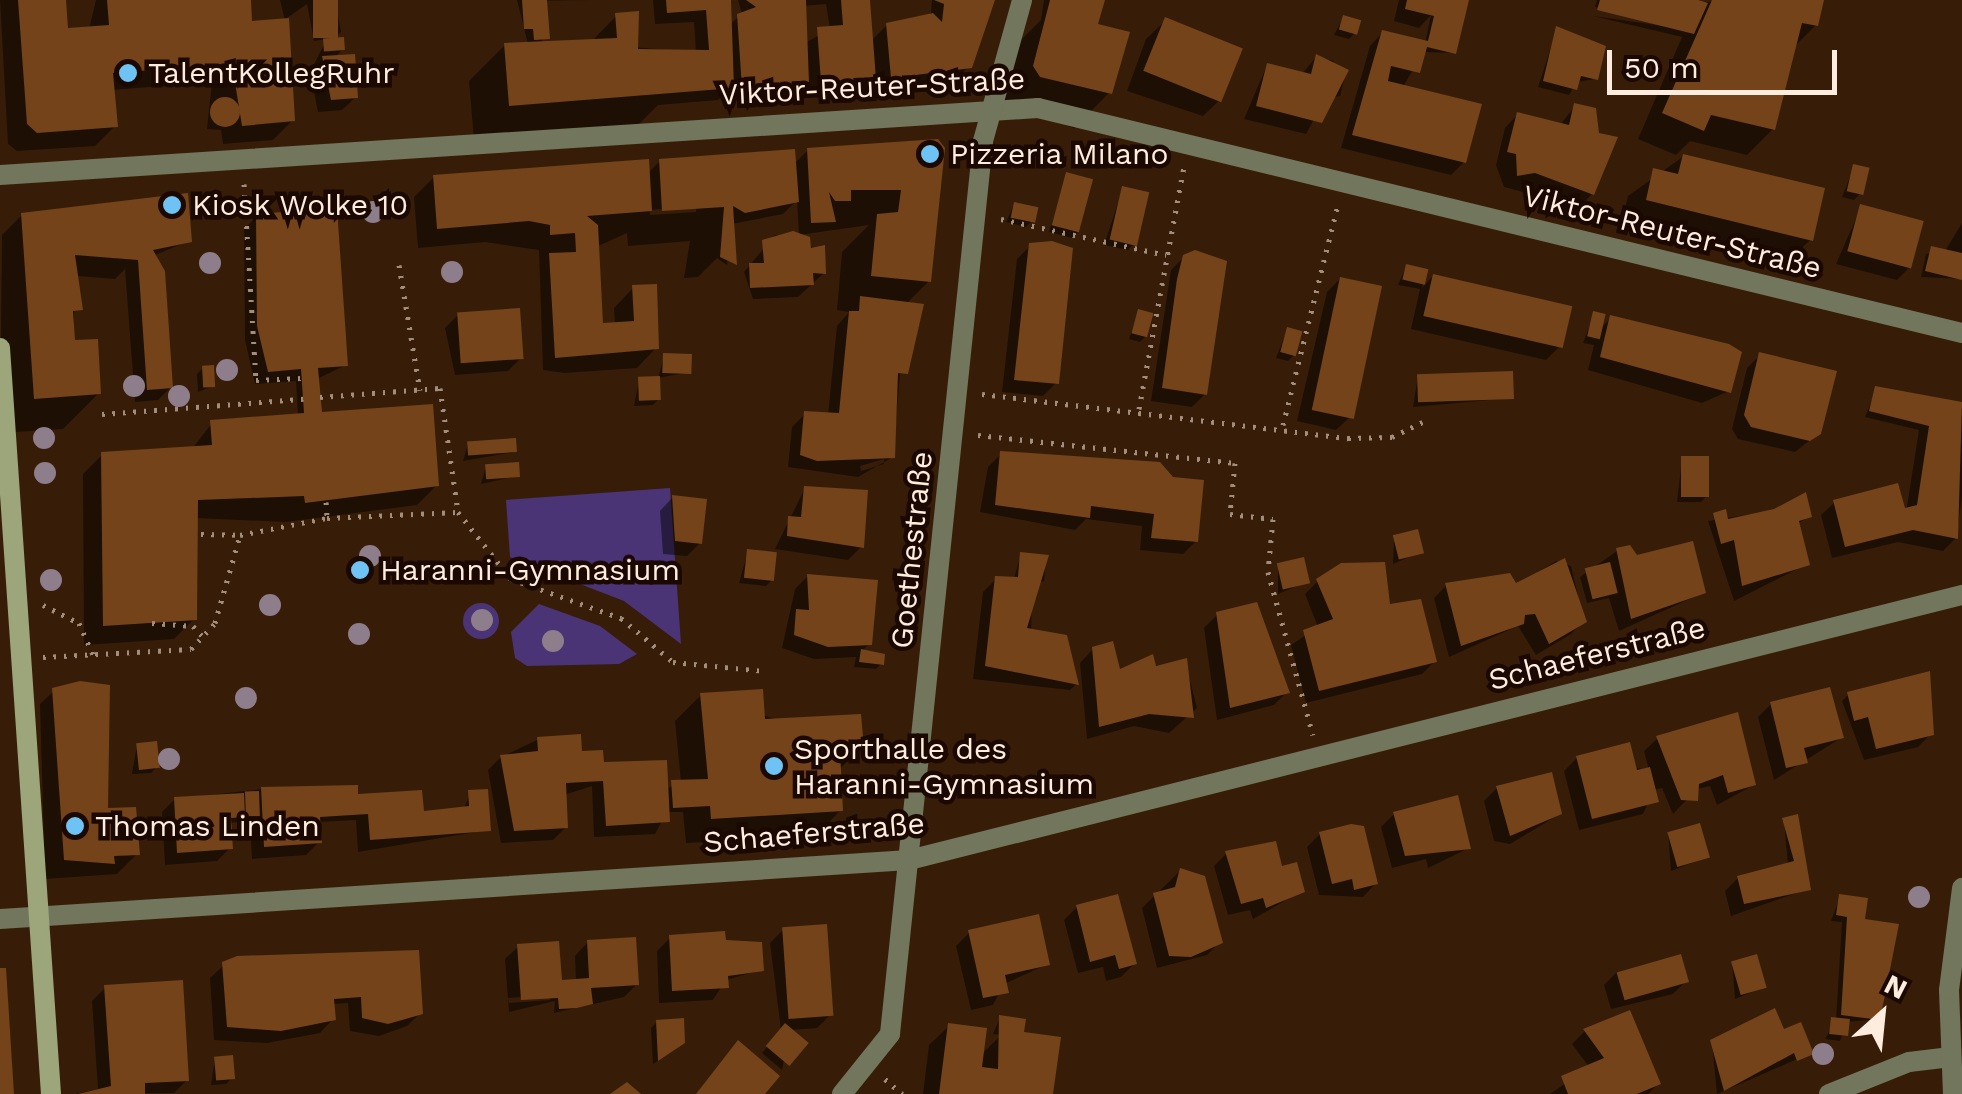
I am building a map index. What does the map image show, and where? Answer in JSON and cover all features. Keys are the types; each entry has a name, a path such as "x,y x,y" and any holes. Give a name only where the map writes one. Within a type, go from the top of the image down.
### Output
{"street":[{"name":"Goethestraße","path":"842,1094 890,1034 955,433 974,213 990,108 1022,0"},
{"name":"Viktor-Reuter-Straße","path":"0,175 990,108 1038,108 1962,333"},
{"path":"0,348 7,556 18,606 52,1094"},
{"name":"Schaeferstraße","path":"0,919 909,860 1962,595"},
{"path":"1952,1094 1962,888"},
{"path":"1829,1094 1909,1062 1951,1058"}],"path":[{"path":"1139,409 1188,145"},
{"path":"1283,425 1344,183"},
{"path":"974,213 1166,256"},
{"path":"246,216 256,380 301,378"},
{"path":"398,266 420,390"},
{"path":"320,397 440,388 458,512 510,579 622,618 673,662 764,671"},
{"path":"959,391 1392,437 1424,422"},
{"path":"102,414 302,398"},
{"path":"955,433 1236,464 1230,514 1273,519 1268,572 1318,754"},
{"path":"326,502 327,518"},
{"path":"200,534 240,535 327,518 458,512"},
{"path":"21,658 191,649 204,638 240,535"},
{"path":"18,606 56,606 78,623 94,656"},
{"path":"152,623 193,626 204,638"}],"shaded area":[{"path":"670,488 681,644 624,601 510,557 506,500"},
{"path":"481,603 494,608 499,621 494,634 481,639 468,634 463,621 468,608"},
{"path":"539,604 600,626 637,654 619,664 527,666 515,658 511,632"}],"building":[{"name":"TalentKollegRuhr","path":"18,0 66,0 68,28 109,25 107,0 251,0 252,21 289,18 295,121 242,126 232,64 113,73 118,127 37,133 27,124"},
{"path":"313,0 338,0 338,38 313,38"},
{"path":"522,0 547,0 550,39 534,40 533,29 524,29"},
{"path":"666,0 731,0 734,88 509,106 504,43 617,38 615,13 639,11 638,49 709,50 706,10 667,13"},
{"path":"746,0 806,0 809,83 742,88 737,14 756,7"},
{"path":"841,0 870,0 876,79 821,82 817,27 843,25"},
{"path":"934,0 995,0 972,68 891,78 886,23 933,13 942,22 944,4"},
{"path":"1050,0 1105,0 1098,24 1130,32 1112,94 1040,77 1033,66"},
{"path":"1407,0 1469,0 1456,54 1427,47 1420,73 1391,66 1388,81 1482,104 1466,163 1352,135 1382,30 1428,41 1434,16 1405,9"},
{"path":"1600,0 1708,3 1694,34 1597,10"},
{"path":"1712,0 1824,0 1818,26 1802,23 1775,130 1711,115 1704,131 1662,113"},
{"path":"1343,15 1361,20 1357,35 1339,29"},
{"path":"1165,17 1243,48 1221,102 1143,71"},
{"path":"1556,26 1606,46 1598,80 1581,76 1577,90 1543,81"},
{"path":"344,37 345,50 324,51 323,38"},
{"path":"355,54 358,98 331,100 322,56"},
{"path":"1316,54 1349,70 1322,123 1256,106 1267,63 1311,74"},
{"path":"225,97 236,101 240,112 236,123 225,127 214,123 210,112 214,101"},
{"path":"1574,103 1596,108 1599,133 1618,137 1594,195 1535,173 1517,176 1516,154 1507,152 1517,112 1569,125"},
{"path":"938,139 945,148 931,282 871,276 877,214 898,212 901,190 851,190 851,201 835,201 829,192 836,222 811,223 807,148"},
{"path":"795,149 799,202 745,213 733,206 737,265 720,257 724,207 662,211 659,159"},
{"path":"1683,154 1825,188 1813,241 1646,200 1653,168 1678,174"},
{"path":"649,159 652,211 587,216 598,225 603,323 634,321 632,285 657,284 659,349 555,358 549,253 576,252 575,233 550,235 550,225 529,221 437,229 433,175"},
{"path":"1853,164 1870,168 1863,195 1847,191"},
{"path":"1066,172 1093,179 1079,232 1052,225"},
{"path":"1122,186 1149,192 1137,246 1110,240"},
{"path":"188,193 192,242 153,250 165,271 173,388 147,390 138,260 75,255 83,310 73,311 75,340 98,339 101,394 34,399 21,213"},
{"path":"1014,202 1038,207 1035,223 1011,218"},
{"path":"1860,204 1924,221 1911,268 1847,251"},
{"path":"337,208 348,366 318,368 322,412 433,404 439,486 305,503 304,496 198,500 197,620 103,626 101,452 212,445 210,420 304,413 301,369 268,372 257,326 256,214"},
{"path":"793,231 810,237 811,248 825,245 826,274 813,273 814,285 750,288 749,263 764,263 762,240"},
{"path":"1052,241 1073,248 1059,384 1014,380 1029,243"},
{"path":"1931,246 1962,253 1962,280 1925,271"},
{"path":"1195,250 1227,261 1207,395 1162,388 1177,279 1183,255"},
{"path":"1406,264 1428,269 1425,285 1402,280"},
{"path":"1433,274 1572,306 1563,348 1423,316"},
{"path":"1340,277 1382,286 1354,419 1312,410"},
{"path":"860,296 924,304 908,374 898,373 895,458 817,461 800,455 804,411 839,413 849,311 859,311"},
{"path":"520,308 524,359 461,363 457,312"},
{"path":"1138,309 1153,313 1147,337 1132,333"},
{"path":"1593,311 1606,314 1600,339 1587,336"},
{"path":"1610,315 1729,344 1742,352 1731,393 1600,357"},
{"path":"1287,327 1302,331 1296,356 1280,352"},
{"path":"1759,352 1837,371 1821,434 1810,441 1751,427 1744,415"},
{"path":"663,353 692,354 691,374 662,373"},
{"path":"214,365 215,387 203,388 202,366"},
{"path":"1513,371 1514,399 1418,402 1417,374"},
{"path":"660,376 661,400 639,401 638,377"},
{"path":"1875,386 1962,402 1958,539 1913,530 1845,547 1833,500 1898,483 1905,508 1917,505 1929,426 1869,411"},
{"path":"516,438 517,452 468,455 467,441"},
{"path":"1000,451 1160,462 1173,477 1204,480 1198,542 1151,538 1154,514 1091,506 1090,518 995,505"},
{"path":"1681,456 1709,456 1709,497 1681,497"},
{"path":"519,462 520,477 486,479 485,464"},
{"path":"804,486 868,490 864,548 787,536 788,516 801,517"},
{"path":"1806,492 1812,517 1799,521 1810,565 1742,586 1734,540 1721,544 1713,513 1726,509 1728,519 1774,509"},
{"path":"672,495 707,499 702,544 675,541"},
{"path":"1418,529 1424,553 1399,560 1393,535"},
{"path":"1693,541 1706,593 1631,619 1616,548 1630,545 1637,555"},
{"path":"747,549 777,552 774,581 744,578"},
{"path":"1020,552 1049,555 1027,628 1067,635 1079,685 985,666 995,576 1018,577"},
{"path":"1304,557 1310,583 1283,590 1277,563"},
{"path":"1565,558 1587,622 1549,644 1535,614 1525,615 1524,624 1461,646 1445,583 1510,573 1516,583"},
{"path":"1385,562 1390,604 1421,599 1437,662 1319,691 1303,630 1333,619 1316,579 1341,563"},
{"path":"1610,562 1618,593 1593,599 1585,568"},
{"path":"807,574 878,580 872,645 828,647 794,635 796,609 809,610"},
{"path":"1257,602 1290,693 1230,708 1216,612"},
{"path":"1113,641 1120,669 1153,654 1156,666 1187,658 1194,718 1149,714 1099,727 1092,647"},
{"path":"861,649 885,654 884,665 859,662"},
{"path":"1930,671 1934,735 1876,749 1868,717 1854,721 1847,692"},
{"path":"80,681 110,685 108,808 136,807 140,855 114,856 115,864 64,860 52,688"},
{"path":"1830,687 1844,738 1804,748 1808,763 1786,768 1770,702"},
{"name":"Sporthalle des Haranni-Gymnasium","path":"763,689 765,719 861,714 864,748 840,750 843,811 711,819 710,806 673,808 671,780 708,779 700,693"},
{"path":"1738,712 1756,785 1728,793 1723,775 1699,784 1698,801 1681,800 1656,736"},
{"path":"581,734 582,751 603,750 604,762 667,760 670,822 606,826 603,781 566,783 568,828 514,831 500,755 538,751 537,737"},
{"path":"157,741 160,768 139,770 136,743"},
{"path":"1630,742 1637,770 1650,767 1659,802 1592,819 1576,756"},
{"path":"1552,772 1562,814 1510,836 1496,786"},
{"path":"358,785 358,794 422,790 424,811 469,806 468,790 488,789 491,831 370,840 368,814 320,817 322,843 264,847 261,787"},
{"path":"245,791 259,791 260,816 246,816"},
{"path":"244,793 245,817 231,818 233,849 177,853 174,797"},
{"path":"1458,795 1471,849 1405,856 1393,812"},
{"path":"1798,814 1811,890 1744,904 1737,876 1794,861 1782,818"},
{"path":"1700,823 1710,858 1677,867 1667,832"},
{"path":"1351,824 1364,826 1378,884 1354,890 1352,879 1332,884 1319,832"},
{"path":"1276,841 1282,866 1297,862 1305,892 1266,908 1263,898 1241,904 1225,851"},
{"path":"1180,868 1205,876 1223,943 1191,957 1169,956 1153,893 1175,887"},
{"path":"1118,894 1137,964 1119,969 1115,955 1090,962 1076,905"},
{"path":"1839,894 1868,898 1865,919 1899,924 1880,1020 1841,1015 1847,917 1836,915"},
{"path":"1039,914 1050,965 1005,975 1009,993 983,998 968,930"},
{"path":"827,924 833,1016 789,1019 782,927"},
{"path":"725,931 726,940 762,942 764,971 728,976 729,988 672,991 669,935"},
{"path":"636,937 639,985 591,988 593,1004 577,1008 559,1009 558,998 521,1000 517,944 559,941 562,980 589,978 587,940"},
{"path":"419,950 423,1014 388,1024 362,1018 361,997 334,999 336,1020 281,1031 227,1027 222,962 237,956"},
{"path":"1681,954 1689,982 1625,1000 1617,972"},
{"path":"1757,954 1767,988 1741,995 1731,961"},
{"path":"0,968 6,968 14,1094 0,1094"},
{"path":"183,980 189,1081 145,1083 145,1094 78,1094 111,1086 104,985"},
{"path":"1775,1008 1784,1029 1801,1022 1814,1054 1797,1061 1794,1053 1724,1091 1710,1040"},
{"path":"1630,1010 1661,1084 1637,1094 1568,1094 1561,1076 1604,1058 1583,1029"},
{"path":"999,1015 1026,1019 1024,1032 1061,1037 1053,1094 939,1094 948,1023 987,1028 982,1067 998,1069"},
{"path":"1831,1017 1850,1019 1848,1036 1829,1034"},
{"path":"684,1018 685,1043 658,1061 656,1020"},
{"path":"785,1023 809,1043 789,1066 766,1046"},
{"path":"738,1040 780,1076 765,1094 696,1094"},
{"path":"233,1055 235,1079 216,1081 214,1057"},
{"path":"627,1082 641,1094 610,1094"}],"place":[{"name":"TalentKollegRuhr","path":"128,73"},
{"name":"Pizzeria Milano","path":"930,154"},
{"name":"Kiosk Wolke 10","path":"172,205"},
{"name":"Haranni-Gymnasium","path":"360,570"},
{"name":"Sporthalle des Haranni-Gymnasium","path":"774,766"},
{"name":"Thomas Linden","path":"75,826"}]}
